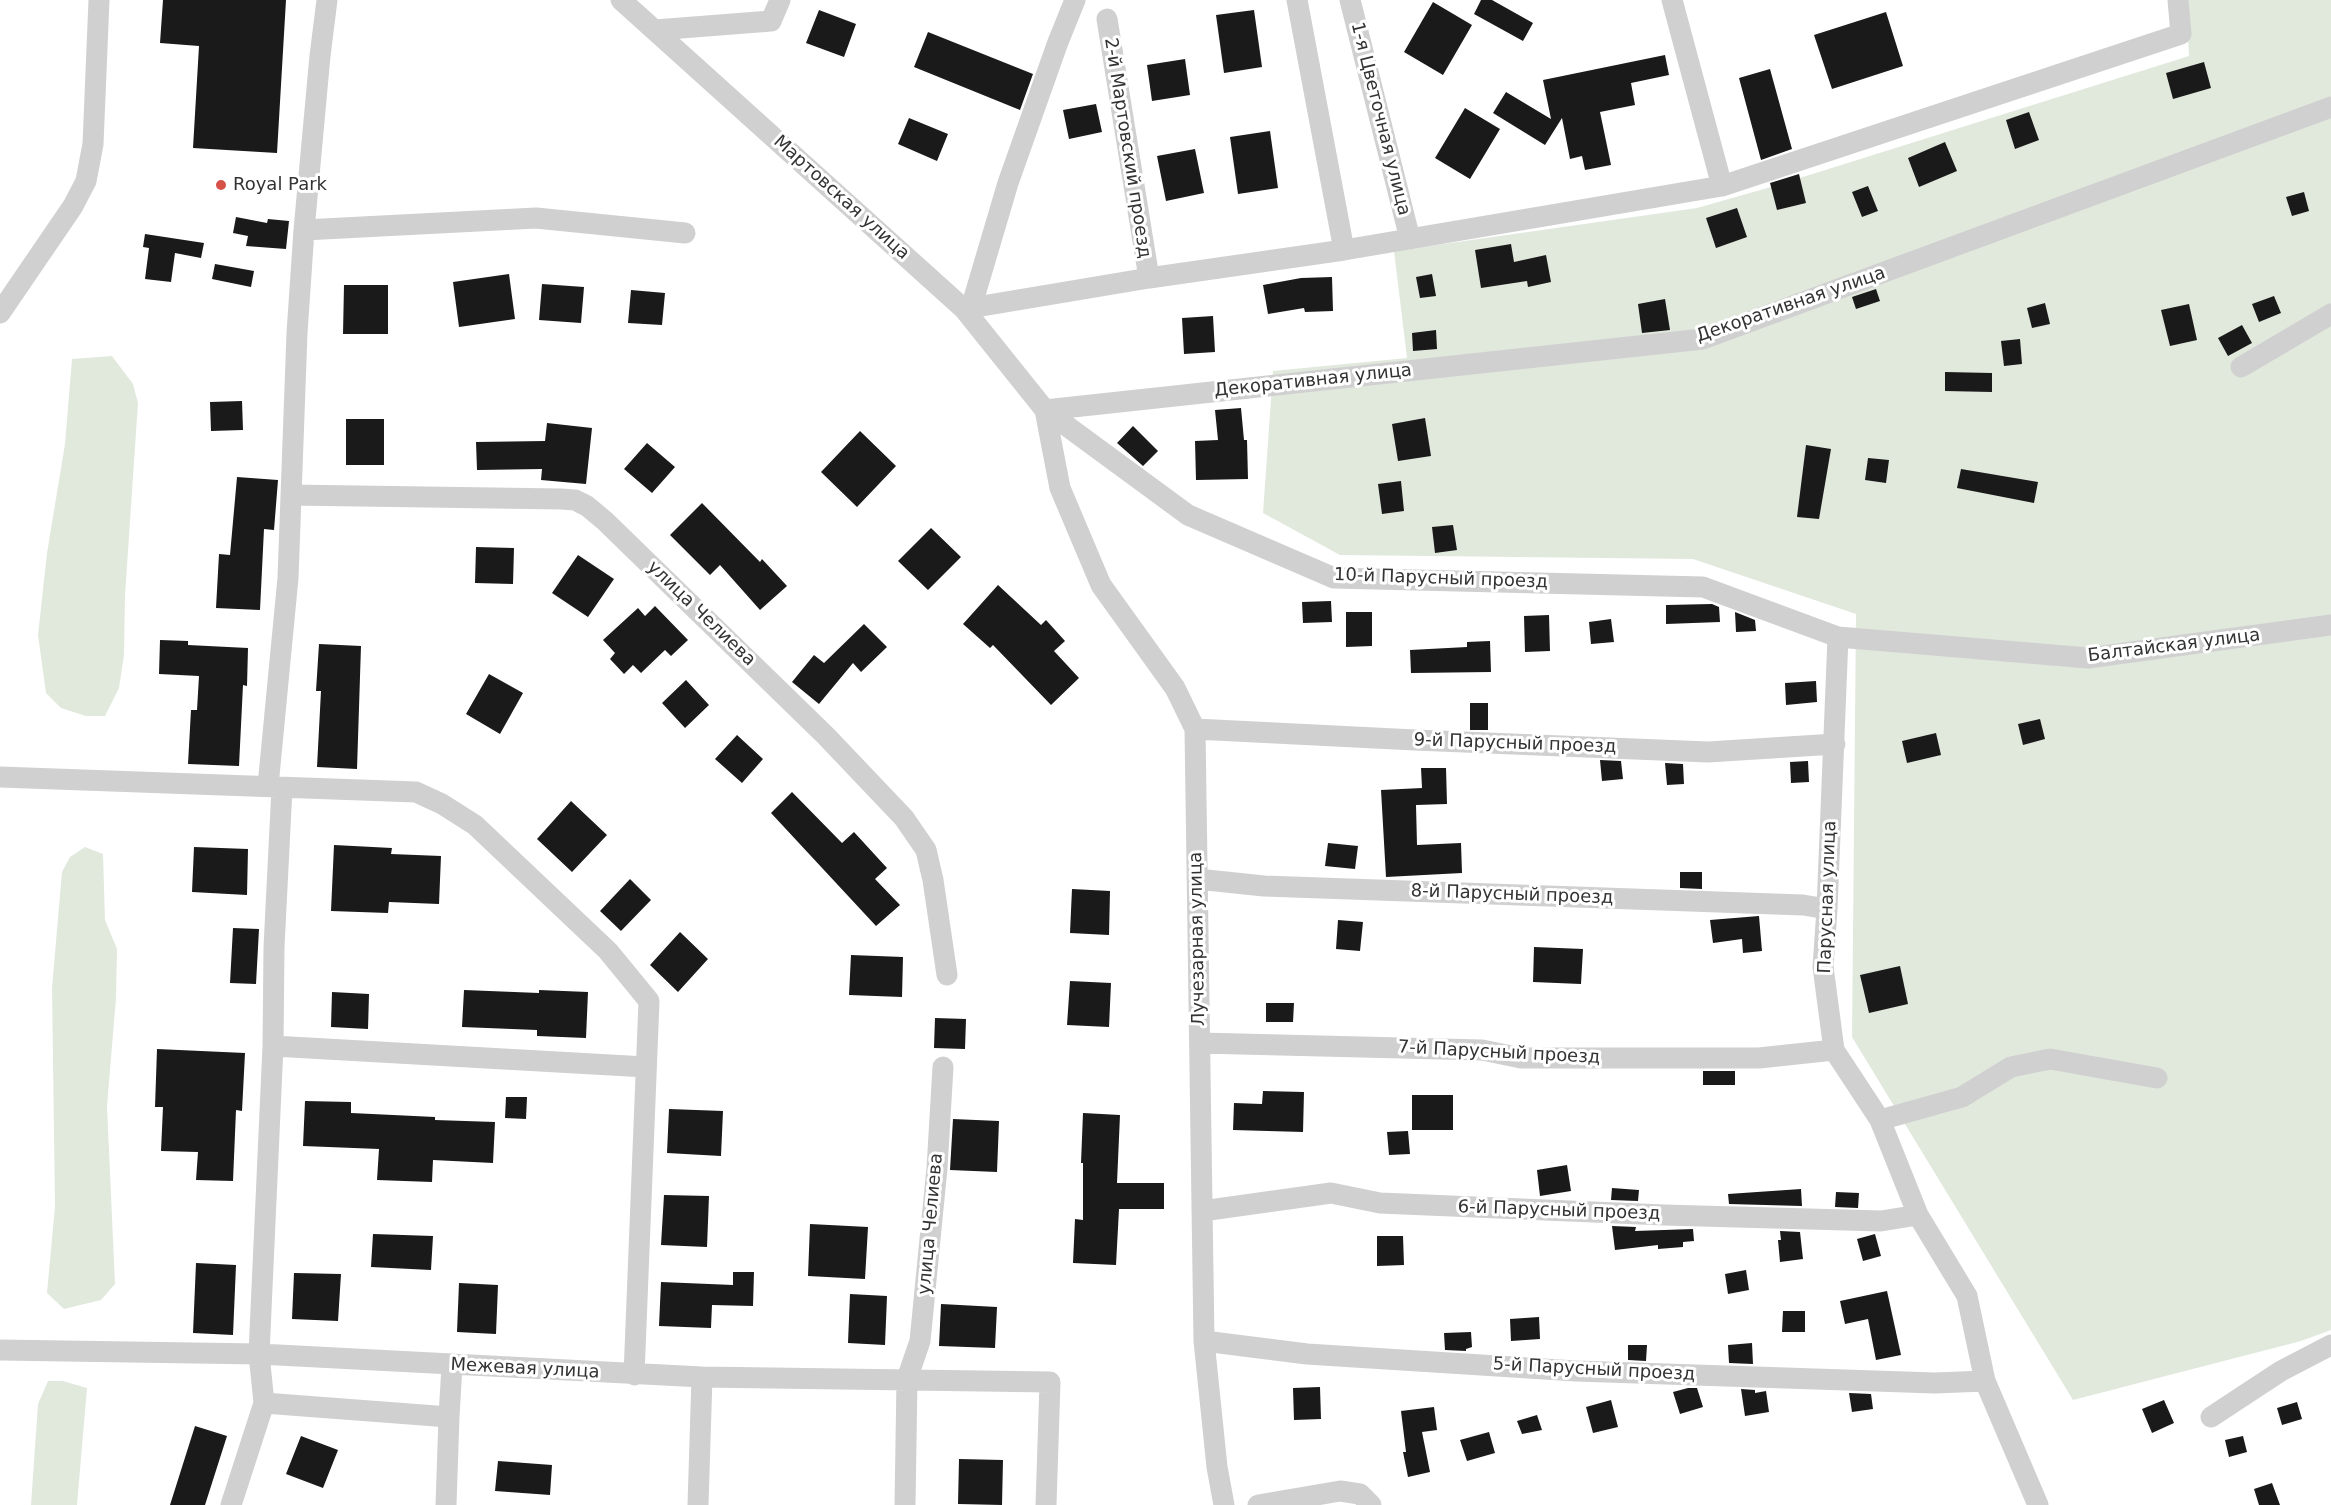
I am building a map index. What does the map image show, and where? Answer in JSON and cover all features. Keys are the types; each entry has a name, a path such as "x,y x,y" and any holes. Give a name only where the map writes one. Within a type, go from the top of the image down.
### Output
{"street":[{"path":"0,313 73,206 86,181 93,144 99,0"},
{"path":"231,1505 264,1402 259,1354 273,1046 275,787 288,578 297,333 304,230 327,0"},
{"name":"Мартовская улица","path":"621,0 968,308 1045,410"},
{"path":"655,30 771,21 780,0"},
{"path":"1076,0 1058,42 1008,183 968,308 1149,278 1344,250 1722,186 2181,34 2178,0"},
{"path":"1298,0 1344,250"},
{"name":"1-я Цветочная улица","path":"1350,0 1410,239"},
{"path":"1672,0 1722,186"},
{"name":"2-й Мартовский проезд","path":"1107,19 1149,278"},
{"name":"Декоративная улица","path":"1045,410 1703,339 2331,107"},
{"path":"304,230 536,218 685,233"},
{"path":"2241,367 2331,314"},
{"name":"10-й Парусный проезд","path":"1045,410 1188,515 1334,578 1703,587 1838,637"},
{"name":"Лучезарная улица","path":"1045,410 1060,488 1101,585 1175,688 1195,729 1204,1341 1217,1467 1224,1505"},
{"name":"улица Челиева","path":"291,495 561,499 575,500 587,506 826,736 904,818 926,850 933,880 947,975"},
{"name":"Балтайская улица","path":"1838,637 2088,658 2331,625"},
{"name":"Парусная улица","path":"1838,637 1835,744 1822,968 1834,1050 1880,1120 1918,1215 1967,1296 1985,1381 2038,1505"},
{"name":"9-й Парусный проезд","path":"1195,729 1708,752 1835,744"},
{"path":"0,777 416,792 442,804 475,825 608,951 649,1001 634,1375"},
{"name":"8-й Парусный проезд","path":"1197,879 1264,886 1792,905 1827,909"},
{"name":"7-й Парусный проезд","path":"1200,1043 1482,1050 1521,1058 1759,1058 1834,1050"},
{"path":"273,1046 646,1067"},
{"path":"1880,1120 1962,1096 2011,1067 2050,1059 2157,1078"},
{"name":"улица Челиева","path":"905,1505 907,1379 920,1341 937,1168 943,1067"},
{"name":"6-й Парусный проезд","path":"1202,1211 1330,1193 1380,1203 1653,1214 1881,1221 1918,1215"},
{"name":"5-й Парусный проезд","path":"1204,1341 1306,1354 1576,1371 1935,1383 1985,1381"},
{"path":"2211,1417 2281,1371 2331,1345"},
{"name":"Межевая улица","path":"0,1350 259,1354 634,1375 1050,1382 1046,1505"},
{"path":"446,1505 452,1365"},
{"path":"698,1505 702,1377"},
{"path":"264,1402 449,1417"},
{"path":"1258,1505 1340,1491 1360,1494 1371,1505"}],"shaded area":[{"path":"2186,0 2331,0 2331,1330 2301,1341 2073,1400 1852,1037 1856,614 1693,559 1340,555 1263,513 1273,371 1407,358 1394,251 1697,208 2189,56"},
{"path":"112,356 133,384 138,403 125,595 124,655 119,688 105,716 86,716 61,708 46,693 38,635 47,553 65,444 72,359"},
{"path":"85,847 103,854 105,920 117,949 116,998 107,1106 115,1284 101,1300 64,1309 47,1293 55,1206 52,988 62,872 70,857"},
{"path":"48,1381 63,1381 87,1388 77,1505 31,1505 38,1404"}],"building":[{"path":"163,0 286,0 277,153 193,148 199,46 160,43"},
{"path":"1481,0 1492,0 1533,23 1523,41 1474,14"},
{"path":"1433,2 1472,25 1443,75 1404,52"},
{"path":"819,10 856,24 844,57 806,43"},
{"path":"1254,10 1262,67 1224,73 1216,15"},
{"path":"1886,12 1903,66 1832,89 1814,35"},
{"path":"928,32 1033,74 1020,110 914,67"},
{"path":"1665,55 1669,75 1631,83 1635,105 1600,112 1611,165 1585,170 1582,156 1570,159 1562,118 1545,145 1493,113 1506,92 1551,119 1543,80"},
{"path":"1185,59 1190,95 1152,101 1147,65"},
{"path":"2204,62 2211,88 2173,99 2166,73"},
{"path":"1770,69 1792,149 1761,160 1739,78"},
{"path":"1096,104 1102,132 1069,139 1063,110"},
{"path":"1465,108 1500,129 1470,179 1435,158"},
{"path":"2029,112 2039,140 2015,149 2006,120"},
{"path":"909,118 948,134 937,161 898,144"},
{"path":"1270,131 1278,188 1238,194 1230,137"},
{"path":"1945,142 1957,171 1919,187 1908,158"},
{"path":"1195,149 1204,193 1166,201 1157,156"},
{"path":"1799,174 1806,203 1777,210 1770,183"},
{"path":"1868,186 1878,211 1862,217 1852,192"},
{"path":"2304,192 2309,211 2292,216 2286,197"},
{"path":"1737,208 1747,237 1716,248 1706,218"},
{"path":"236,217 267,223 268,219 289,221 286,249 246,246 248,236 233,233"},
{"path":"145,234 204,243 201,258 175,253 171,282 145,279 149,248 143,247"},
{"path":"1511,244 1514,262 1546,255 1551,282 1528,287 1527,281 1481,288 1475,250"},
{"path":"215,264 254,271 251,287 212,279"},
{"path":"509,274 515,319 459,327 453,282"},
{"path":"1432,274 1436,296 1420,298 1416,277"},
{"path":"1332,277 1333,311 1305,312 1304,308 1268,314 1263,285 1301,278"},
{"path":"542,284 584,287 581,323 539,320"},
{"path":"344,285 388,285 388,334 343,334"},
{"path":"1876,289 1880,301 1856,309 1852,297"},
{"path":"631,290 665,293 662,325 628,323"},
{"path":"2274,296 2281,313 2259,322 2252,304"},
{"path":"1665,299 1670,330 1642,333 1638,304"},
{"path":"2045,303 2050,324 2032,328 2027,308"},
{"path":"2189,304 2197,340 2170,346 2161,310"},
{"path":"1213,316 1215,352 1184,354 1182,318"},
{"path":"2242,325 2252,343 2228,356 2218,338"},
{"path":"1436,330 1437,349 1413,351 1412,333"},
{"path":"2020,339 2022,364 2004,366 2001,341"},
{"path":"1945,372 1992,373 1992,392 1945,391"},
{"path":"242,401 243,430 211,431 210,402"},
{"path":"1241,408 1244,440 1247,440 1248,479 1196,480 1195,441 1218,440 1215,410"},
{"path":"1425,418 1431,456 1398,461 1392,424"},
{"path":"346,419 384,419 384,465 346,465"},
{"path":"547,423 592,428 586,484 541,480 542,469 477,470 476,442 545,441"},
{"path":"1133,426 1158,451 1143,466 1117,443"},
{"path":"860,431 896,466 857,507 821,472"},
{"path":"647,443 675,467 652,493 624,469"},
{"path":"1806,445 1831,449 1819,519 1797,517"},
{"path":"1868,458 1889,460 1886,483 1865,480"},
{"path":"1961,469 2038,482 2034,503 1957,488"},
{"path":"237,477 278,480 274,530 264,529 260,610 216,608 219,554 230,555"},
{"path":"1401,481 1404,511 1382,514 1378,484"},
{"path":"702,503 760,562 762,559 787,586 760,610 720,565 710,575 670,535"},
{"path":"1453,525 1457,550 1435,553 1432,527"},
{"path":"931,528 961,557 928,590 898,561"},
{"path":"476,547 514,548 513,584 475,583"},
{"path":"578,555 614,579 588,617 552,593"},
{"path":"998,585 1041,625 1046,620 1065,641 1054,651 1079,678 1051,705 993,645 990,648 963,624"},
{"path":"1331,601 1332,622 1303,623 1302,602"},
{"path":"1712,604 1719,607 1720,622 1666,624 1666,605"},
{"path":"655,606 688,640 671,656 665,650 641,673 633,665 624,674 610,659 615,653 603,640 638,608 645,616"},
{"path":"1346,612 1372,612 1372,646 1346,647"},
{"path":"1735,612 1755,620 1756,631 1736,632"},
{"path":"1549,615 1550,651 1525,652 1524,616"},
{"path":"1611,619 1614,642 1591,644 1589,622"},
{"path":"864,624 887,647 861,672 853,663 819,704 792,682 814,655 824,663"},
{"path":"160,640 188,641 188,645 248,648 247,686 243,685 239,766 188,764 191,710 197,710 199,676 159,674"},
{"path":"1490,641 1491,672 1411,673 1410,650 1467,647 1467,642"},
{"path":"319,644 361,646 357,769 317,767 321,691 316,691"},
{"path":"489,674 523,693 500,734 466,714"},
{"path":"686,680 709,705 685,728 662,703"},
{"path":"1816,681 1817,702 1786,705 1785,683"},
{"path":"1470,703 1488,703 1488,730 1470,730"},
{"path":"2040,719 2045,739 2023,745 2018,724"},
{"path":"1936,733 1941,755 1907,763 1902,741"},
{"path":"737,735 763,759 742,783 715,759"},
{"path":"1600,760 1621,761 1623,779 1602,781"},
{"path":"1808,761 1809,782 1791,783 1790,762"},
{"path":"1665,763 1683,764 1684,784 1667,785"},
{"path":"1421,768 1446,768 1447,804 1416,805 1417,845 1461,843 1462,873 1386,877 1381,790 1422,788"},
{"path":"792,792 842,843 854,832 887,868 875,879 900,905 876,926 771,813"},
{"path":"571,801 607,835 572,872 537,839"},
{"path":"1328,843 1358,846 1355,869 1325,866"},
{"path":"334,845 392,848 391,854 441,856 439,904 389,902 388,913 331,911"},
{"path":"194,847 248,849 247,895 192,892"},
{"path":"1680,872 1702,872 1702,889 1680,888"},
{"path":"630,879 651,900 621,931 600,911"},
{"path":"1072,889 1110,891 1109,935 1070,933"},
{"path":"1759,916 1762,951 1743,953 1742,939 1713,943 1710,920"},
{"path":"1338,920 1363,922 1360,951 1336,949"},
{"path":"233,928 259,929 256,984 230,983"},
{"path":"680,932 708,959 678,992 650,965"},
{"path":"1534,947 1583,949 1581,984 1533,982"},
{"path":"851,955 903,957 902,997 849,995"},
{"path":"1900,966 1908,1004 1869,1013 1860,975"},
{"path":"1070,981 1111,983 1109,1027 1067,1025"},
{"path":"464,990 588,992 586,1038 537,1036 537,1030 462,1027"},
{"path":"332,992 369,994 368,1029 331,1027"},
{"path":"1266,1003 1294,1003 1293,1022 1266,1022"},
{"path":"935,1018 966,1019 965,1049 934,1048"},
{"path":"157,1049 245,1053 242,1111 236,1110 233,1181 196,1180 198,1152 161,1151 163,1107 155,1107"},
{"path":"1703,1071 1735,1071 1735,1085 1703,1085"},
{"path":"1263,1091 1304,1092 1303,1132 1233,1130 1234,1103 1262,1104"},
{"path":"1412,1095 1453,1095 1453,1130 1412,1130"},
{"path":"506,1097 527,1097 526,1119 505,1118"},
{"path":"305,1101 351,1102 351,1113 495,1122 493,1163 433,1160 432,1182 377,1180 379,1149 303,1146"},
{"path":"669,1109 723,1111 721,1156 667,1153"},
{"path":"1083,1113 1120,1115 1117,1183 1164,1183 1164,1209 1119,1209 1116,1265 1073,1263 1075,1219 1083,1220 1083,1163 1081,1163"},
{"path":"953,1119 999,1121 997,1172 950,1170"},
{"path":"1408,1131 1410,1154 1389,1155 1387,1132"},
{"path":"1567,1165 1571,1191 1540,1196 1537,1170"},
{"path":"1612,1188 1639,1190 1638,1201 1611,1200"},
{"path":"1801,1189 1802,1206 1729,1204 1728,1194"},
{"path":"1836,1192 1859,1193 1858,1208 1835,1207"},
{"path":"664,1195 709,1196 707,1247 661,1245"},
{"path":"810,1224 868,1227 865,1279 808,1276"},
{"path":"1612,1226 1636,1227 1635,1231 1693,1229 1694,1241 1683,1242 1683,1247 1658,1249 1658,1245 1615,1250"},
{"path":"1780,1231 1800,1232 1803,1259 1780,1262 1778,1240 1781,1240"},
{"path":"373,1234 433,1236 431,1270 371,1267"},
{"path":"1875,1234 1881,1256 1863,1261 1857,1239"},
{"path":"1377,1236 1403,1236 1404,1265 1377,1266"},
{"path":"196,1263 236,1265 233,1335 193,1333"},
{"path":"1746,1270 1749,1290 1728,1294 1725,1274"},
{"path":"733,1272 754,1272 753,1306 712,1305 711,1328 659,1326 661,1282 733,1285"},
{"path":"294,1273 341,1274 338,1321 292,1319"},
{"path":"459,1283 498,1285 496,1334 457,1332"},
{"path":"1887,1291 1901,1355 1876,1360 1868,1319 1845,1324 1840,1301"},
{"path":"850,1294 887,1296 885,1345 848,1343"},
{"path":"941,1304 997,1307 995,1348 939,1346"},
{"path":"1783,1311 1805,1311 1805,1332 1782,1332"},
{"path":"1539,1317 1540,1339 1511,1341 1510,1319"},
{"path":"1471,1332 1472,1347 1466,1351 1445,1350 1444,1333"},
{"path":"1752,1343 1753,1364 1729,1363 1728,1345"},
{"path":"1628,1345 1647,1345 1646,1361 1628,1360"},
{"path":"1320,1387 1321,1419 1294,1420 1293,1388"},
{"path":"1697,1388 1703,1407 1680,1414 1673,1392"},
{"path":"1741,1389 1755,1390 1755,1393 1766,1391 1769,1412 1745,1416"},
{"path":"1849,1393 1871,1394 1873,1409 1852,1412"},
{"path":"1611,1400 1618,1427 1593,1433 1586,1407"},
{"path":"2164,1400 2174,1423 2152,1433 2142,1409"},
{"path":"2297,1402 2302,1419 2282,1425 2277,1408"},
{"path":"1434,1407 1437,1430 1422,1432 1430,1472 1408,1477 1403,1452 1406,1452 1401,1411"},
{"path":"1537,1415 1542,1430 1522,1434 1517,1421"},
{"path":"195,1426 227,1436 205,1505 170,1505"},
{"path":"1489,1432 1495,1453 1467,1461 1460,1440"},
{"path":"301,1436 338,1450 323,1488 286,1474"},
{"path":"2243,1436 2247,1452 2229,1457 2225,1440"},
{"path":"959,1459 1003,1460 1002,1505 958,1504"},
{"path":"498,1461 552,1465 550,1495 495,1491"},
{"path":"2272,1483 2280,1505 2259,1505 2254,1489"}],"place":[{"name":"Royal Park","path":"221,185"}]}
